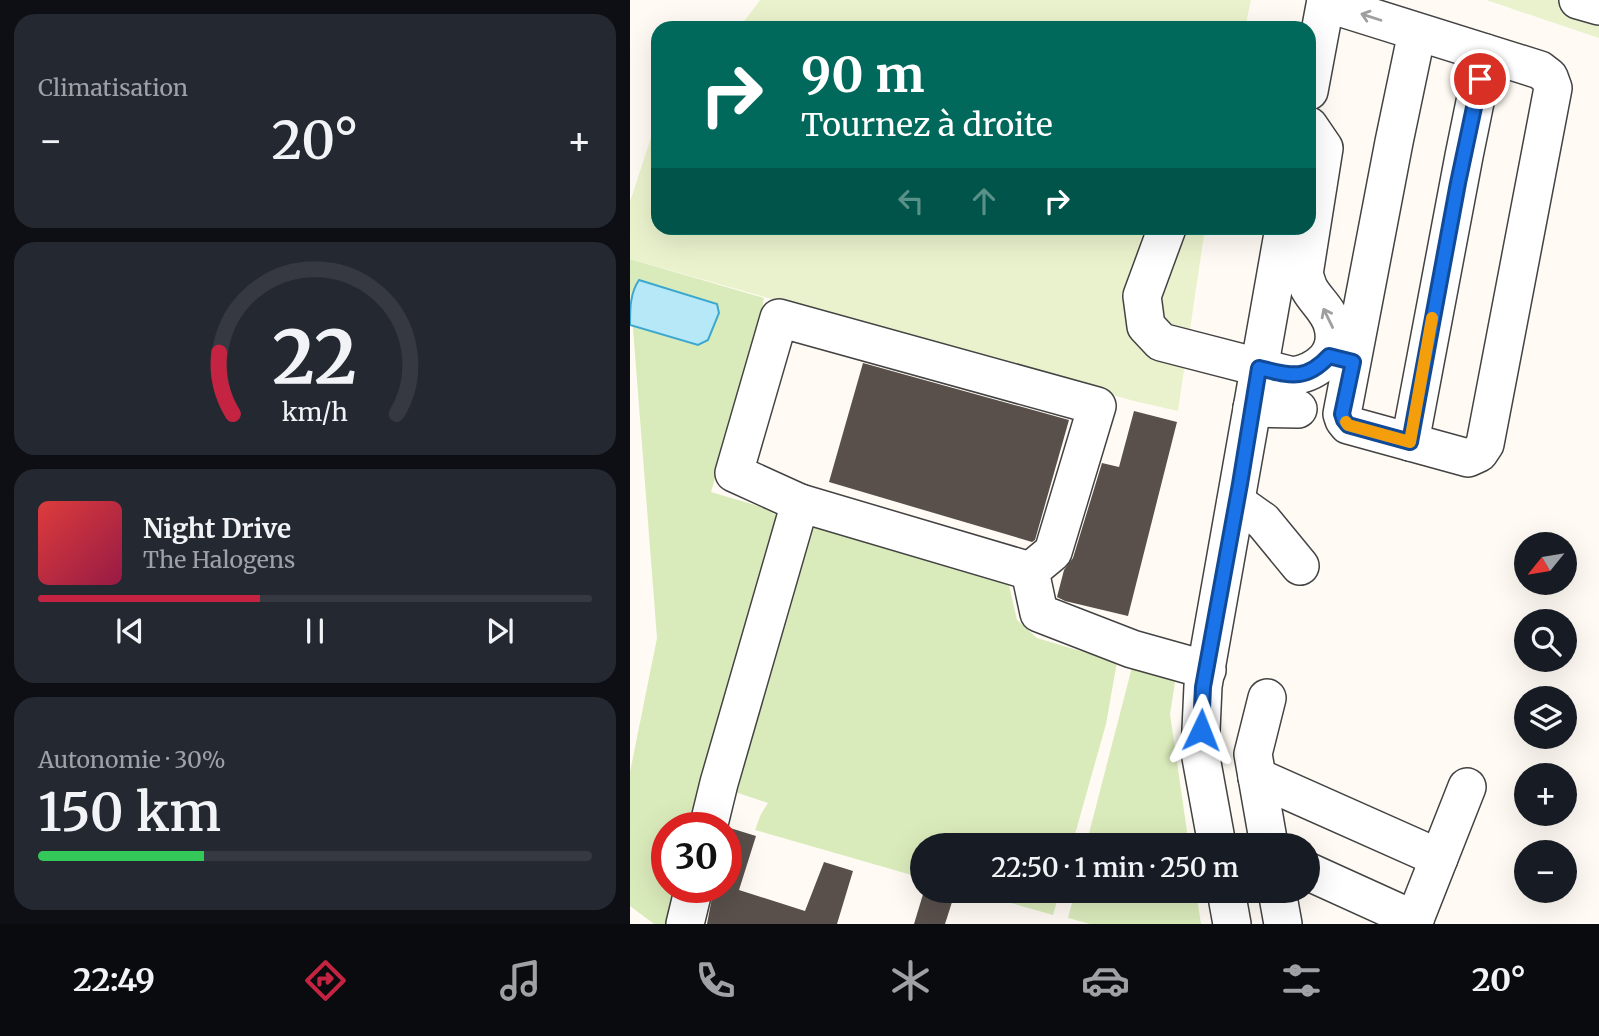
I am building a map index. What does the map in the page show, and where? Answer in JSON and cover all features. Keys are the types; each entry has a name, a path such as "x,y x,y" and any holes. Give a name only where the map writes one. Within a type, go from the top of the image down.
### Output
{"street":[{"path":"1578,0 1599,6"},
{"path":"1316,55 1326,1 1541,70 1549,77 1553,88 1485,444 1479,453 1468,457 1348,425 1342,414 1341,359 1394,142 1417,32"},
{"path":"1410,442 1485,53"},
{"path":"1316,136 1324,148 1316,198"},
{"path":"1164,235 1142,296 1146,326 1161,342 1293,376 1341,359"},
{"path":"1215,833 1200,752 1203,687 1283,235"},
{"path":"1310,235 1304,274 1310,290 1333,326 1334,340 1341,359"},
{"path":"779,318 1097,406 1054,552 1030,571 800,503 734,473 779,318"},
{"path":"1252,408 1297,409"},
{"path":"1236,502 1263,521 1300,565"},
{"path":"712,812 800,503"},
{"path":"1030,571 1039,613 1132,649 1207,670"},
{"path":"1267,698 1253,754 1267,833"},
{"path":"1257,777 1439,858"},
{"path":"1320,877 1414,922 1467,788"},
{"path":"685,924 690,903"},
{"path":"1228,903 1232,924"},
{"path":"1279,903 1283,924"}],"green space":[{"path":"760,0 1251,0 1246,21 745,20"},
{"path":"1486,0 1599,0 1599,38"},
{"path":"651,138 651,235 1204,235 1178,411 1134,401 630,259 630,202"},
{"path":"630,259 764,298 759,327 711,492 762,507 778,516 699,812 651,812 651,903 673,903 667,924 654,924 630,906 630,772 657,638 630,290"},
{"path":"816,523 993,575 1009,585 1017,620 1037,638 1117,662 1106,724 1075,833 910,833 910,875 755,830 768,803 732,791 804,535"},
{"path":"1132,667 1176,676 1170,714 1187,833 1089,833"},
{"path":"1011,903 1056,903 1053,915"},
{"path":"1072,903 1198,903 1201,924 1090,924 1068,918"}],"water":[{"path":"639,280 717,304 719,313 708,340 698,345 630,325 632,296"}],"building":[{"path":"863,363 1069,420 1035,540 1032,542 829,482"},
{"path":"1134,411 1177,422 1128,616 1057,597 1064,570 1073,558 1102,463 1119,467"},
{"path":"742,832 756,836 742,880"},
{"path":"824,862 853,871 837,924 707,924 711,903 742,903 742,891 805,911"},
{"path":"920,903 952,903 945,924 914,924"}],"slow traffic":[{"path":"1346,422 1348,425 1410,442 1432,318"}],"route":[{"path":"1201,730 1203,687 1259,368 1293,376 1320,366 1329,356 1353,362 1342,414 1344,420 1348,425 1410,442 1480,79"}]}
